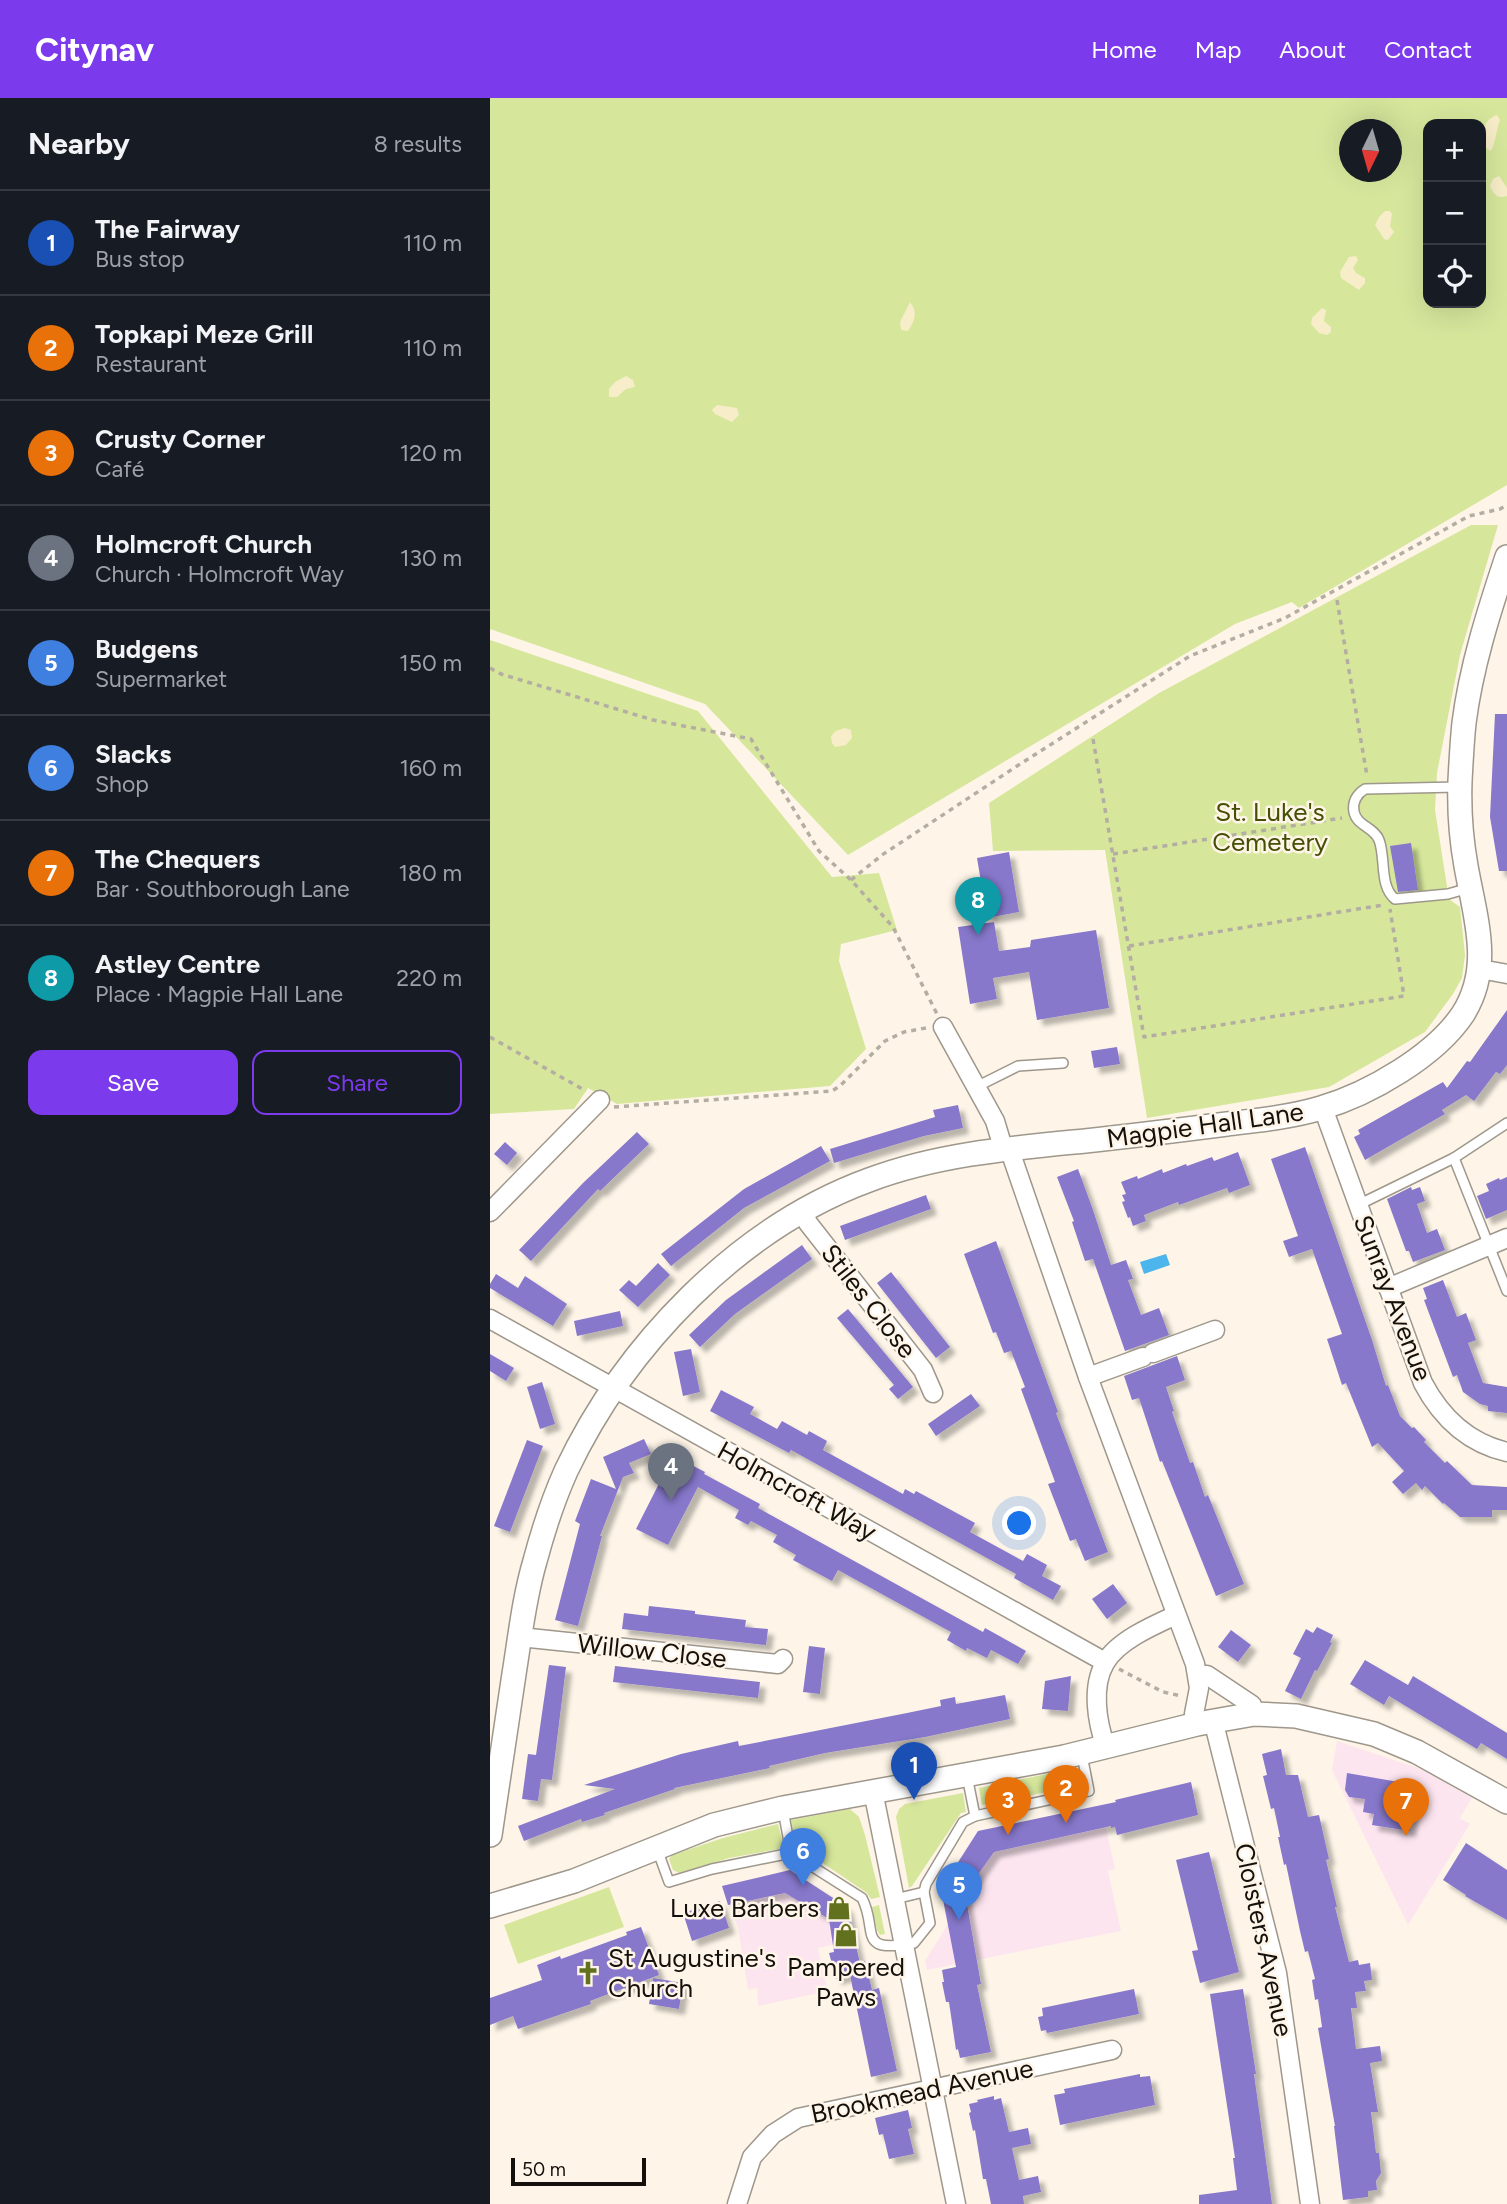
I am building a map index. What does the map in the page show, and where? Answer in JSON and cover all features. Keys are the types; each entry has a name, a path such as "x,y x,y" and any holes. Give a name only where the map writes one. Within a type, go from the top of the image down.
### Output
{"street":[{"name":"Magpie Hall Lane","path":"490,1835 533,1566 553,1504 577,1450 614,1389 669,1320 709,1278 754,1242 803,1211 872,1178 960,1156 1004,1149 1272,1119 1323,1108 1378,1083 1405,1067 1444,1038 1455,1025 1469,1004 1480,969 1481,945 1463,842 1460,786 1464,722 1487,619 1507,557"},
{"path":"1480,969 1507,974"},
{"path":"943,1027 999,1132 1199,1676 1194,1714 1205,1722"},
{"path":"490,1212 600,1100"},
{"name":"Sunray Avenue","path":"1323,1108 1431,1399 1447,1419 1468,1435 1482,1444 1507,1452"},
{"name":"Stiles Close","path":"803,1211 808,1223 923,1370 933,1392"},
{"path":"1388,1288 1507,1238"},
{"name":"Holmcroft Way","path":"490,1320 1105,1662"},
{"path":"1088,1377 1215,1330"},
{"path":"1106,1748 1098,1717 1097,1686 1105,1662 1127,1640 1147,1627 1176,1615"},
{"name":"Willow Close","path":"520,1636 778,1664 783,1659"},
{"path":"1199,1676 1207,1675 1252,1705 1254,1714"},
{"path":"490,1906 574,1881 714,1825 783,1808 1082,1753 1205,1722 1254,1714 1296,1716 1374,1734 1417,1752 1507,1802"},
{"name":"Cloisters Avenue","path":"1205,1722 1277,1973 1310,2204"},
{"path":"873,1791 956,2204"},
{"name":"Brookmead Avenue","path":"737,2204 752,2157 773,2134 798,2118 1112,2050"}],"lane":[{"path":"1460,786 1369,789 1358,793 1354,802 1357,820 1374,832 1379,840 1387,888 1395,899 1448,894 1470,888"},
{"path":"976,1087 1018,1066 1063,1063"},
{"path":"1357,1205 1454,1158 1507,1123"},
{"path":"1454,1158 1507,1290"},
{"path":"656,1847 668,1882 712,1869 790,1853 862,1898 871,1937 877,1943 894,1947 914,1943 930,1923 924,1892 926,1884 963,1822 975,1816 1089,1791 1082,1753"},
{"path":"967,1775 975,1816"},
{"path":"783,1808 790,1853"},
{"path":"895,1899 924,1892"}],"path":[{"path":"851,880 882,855 960,803 1190,656 1285,618 1469,516 1507,505"},
{"path":"1337,600 1369,789"},
{"path":"490,668 501,674 653,720 751,739 820,851 851,880 893,927 943,1027 904,1032 885,1041 832,1091 615,1107 490,1037"},
{"path":"1093,739 1144,1037 1404,996 1389,904 1129,946"},
{"path":"1112,854 1356,816"},
{"path":"1105,1662 1163,1692 1198,1699"}],"shaded area":[{"path":"1337,1741 1424,1770 1472,1798 1460,1818 1470,1824 1408,1925 1332,1770"},
{"path":"1101,1805 1115,1869 1108,1871 1121,1931 927,1970 925,1961 948,1924 941,1889 978,1831"},
{"path":"790,1870 847,1907 855,1940 818,1948 828,1991 758,2006 757,1988 748,1990 738,1928 722,1886"}],"green space":[{"path":"490,98 1507,98 1507,485 1299,608 1292,602 1235,624 848,855 705,704 490,629"},
{"name":"St. Luke's Cemetery","path":"1471,525 1498,525 1460,655 1437,773 1435,810 1449,899 1460,907 1465,955 1462,978 1425,1032 1329,1087 1147,1118 1105,850 993,851 989,803 1159,693"},
{"path":"490,640 698,711 832,877 879,873 897,930 841,944 839,961 866,1049 830,1086 617,1104 588,1088 574,1109 490,1114"},
{"path":"1076,1768 1079,1782 1076,1786 982,1805 979,1788"},
{"path":"963,1793 966,1812 961,1813 909,1888 896,1817 899,1809 905,1804"},
{"path":"850,1809 859,1817 880,1897 871,1899 867,1893 796,1845 791,1820"},
{"path":"778,1824 784,1848 729,1858 679,1873 673,1870 669,1859 672,1855"},
{"path":"609,1887 624,1927 518,1964 504,1925"},
{"path":"879,1905 885,1934 880,1935 872,1907"}],"sand":[{"path":"1497,115 1500,120 1491,151 1486,148 1486,125"},
{"path":"1499,176 1507,188 1507,196 1496,196 1490,186 1493,179"},
{"path":"1385,211 1392,214 1390,226 1394,232 1388,240 1384,239 1375,225"},
{"path":"1356,256 1358,260 1353,268 1365,278 1365,283 1359,290 1341,278 1340,272 1349,257"},
{"path":"910,302 915,313 914,320 908,331 901,330 900,322"},
{"path":"1322,308 1326,310 1324,321 1331,327 1331,332 1327,335 1319,333 1311,324 1312,318"},
{"path":"626,376 633,380 635,387 626,389 617,397 609,397 609,389"},
{"path":"717,405 737,408 739,415 732,422 715,414 712,410"},
{"path":"845,728 851,730 852,738 846,745 835,747 831,736"}],"water":[{"path":"1166,1254 1170,1265 1144,1274 1140,1262"}],"building":[{"path":"1495,714 1507,714 1507,871 1499,871 1490,817"},
{"path":"1411,843 1418,890 1398,892 1390,846"},
{"path":"1009,852 1019,912 987,918 977,858"},
{"path":"994,922 999,951 1030,947 1031,940 1096,930 1109,1008 1037,1020 1029,972 993,978 997,999 970,1004 958,927"},
{"path":"1507,1010 1507,1065 1500,1074 1496,1072 1474,1101 1466,1095 1442,1110 1445,1114 1365,1160 1354,1137 1360,1134 1358,1130 1443,1082 1447,1088 1467,1061 1470,1062"},
{"path":"1117,1047 1120,1064 1094,1068 1091,1051"},
{"path":"958,1105 963,1128 924,1136 834,1163 830,1149 935,1117 933,1110"},
{"path":"637,1132 649,1144 600,1191 598,1189 531,1261 519,1250 583,1183"},
{"path":"505,1142 517,1153 507,1165 494,1154"},
{"path":"821,1146 830,1161 744,1208 671,1266 661,1254 744,1189"},
{"path":"1305,1147 1386,1386 1388,1385 1400,1416 1414,1427 1426,1440 1424,1442 1445,1463 1447,1461 1472,1485 1507,1487 1507,1510 1492,1510 1492,1517 1460,1517 1425,1486 1422,1490 1416,1483 1403,1494 1392,1482 1404,1471 1378,1443 1372,1447 1346,1383 1342,1385 1327,1339 1342,1334 1312,1249 1289,1257 1283,1241 1298,1236 1271,1159"},
{"path":"1238,1152 1250,1185 1229,1193 1227,1188 1179,1205 1178,1202 1144,1215 1146,1221 1133,1226 1122,1202 1125,1201 1122,1195 1126,1194 1121,1182 1137,1176 1138,1179 1162,1169 1163,1173 1212,1157 1214,1161"},
{"path":"1078,1169 1111,1265 1126,1260 1133,1279 1128,1280 1141,1315 1159,1308 1169,1335 1125,1351 1093,1259 1085,1261 1072,1222 1074,1221 1057,1177"},
{"path":"1507,1177 1507,1210 1486,1219 1477,1196 1489,1191 1486,1184"},
{"path":"1411,1187 1412,1190 1420,1187 1425,1201 1417,1204 1427,1233 1437,1229 1445,1250 1413,1262 1409,1251 1406,1251 1387,1199"},
{"path":"926,1195 931,1209 845,1240 840,1226"},
{"path":"996,1241 1108,1552 1085,1561 1076,1539 1070,1541 1048,1484 1055,1482 1021,1389 1025,1387 1011,1351 1004,1353 996,1332 993,1333 964,1254"},
{"path":"802,1245 812,1259 735,1314 700,1347 689,1335 726,1300"},
{"path":"658,1263 670,1275 638,1307 619,1290 629,1280 636,1286"},
{"path":"891,1272 950,1347 936,1358 877,1283"},
{"path":"496,1274 518,1288 525,1276 567,1304 553,1326 490,1288"},
{"path":"1443,1280 1457,1317 1466,1313 1476,1340 1468,1343 1483,1383 1507,1387 1507,1413 1488,1411 1488,1406 1480,1404 1463,1392 1457,1375 1453,1377 1424,1300 1427,1299 1423,1288"},
{"path":"848,1309 913,1387 898,1399 889,1389 894,1385 837,1318"},
{"path":"620,1311 623,1326 577,1336 574,1321"},
{"path":"691,1349 700,1392 683,1396 674,1352"},
{"path":"490,1354 514,1368 506,1381 490,1371"},
{"path":"1177,1356 1185,1380 1166,1387 1174,1411 1172,1412 1190,1463 1193,1462 1205,1497 1208,1495 1244,1584 1216,1596 1162,1461 1160,1462 1139,1398 1132,1400 1124,1376"},
{"path":"542,1382 555,1424 540,1429 527,1387"},
{"path":"721,1390 754,1407 750,1414 777,1429 782,1421 807,1435 809,1431 827,1441 823,1450 903,1494 905,1489 914,1494 916,1491 975,1523 970,1532 1023,1561 1027,1554 1047,1565 1042,1576 1061,1586 1053,1600 1014,1578 1016,1574 791,1450 789,1453 710,1411"},
{"path":"971,1394 980,1406 936,1436 928,1424"},
{"path":"644,1439 651,1454 629,1463 634,1473 623,1477 600,1536 578,1626 555,1620 580,1524 575,1521 591,1479 616,1489 603,1457"},
{"path":"527,1440 543,1446 510,1532 494,1526"},
{"path":"672,1458 678,1458 705,1472 704,1474 760,1504 758,1508 983,1632 985,1628 1026,1651 1018,1664 991,1650 987,1658 967,1648 966,1651 947,1640 951,1632 838,1570 832,1581 793,1560 796,1555 773,1542 777,1535 751,1521 748,1525 735,1518 739,1510 698,1487 668,1545 636,1529"},
{"path":"1113,1584 1127,1603 1107,1619 1092,1599"},
{"path":"649,1606 746,1620 745,1627 768,1629 766,1645 622,1629 624,1613 648,1616"},
{"path":"1317,1627 1333,1635 1330,1642 1332,1643 1301,1699 1285,1691 1301,1658 1293,1654 1306,1629 1313,1633"},
{"path":"1231,1630 1251,1645 1238,1662 1218,1647"},
{"path":"809,1646 825,1648 820,1694 803,1692"},
{"path":"1365,1660 1408,1685 1413,1676 1507,1733 1507,1759 1481,1743 1477,1749 1389,1696 1384,1705 1350,1684"},
{"path":"549,1665 566,1667 552,1780 541,1779 538,1801 522,1799 528,1754 536,1755"},
{"path":"615,1666 760,1682 758,1698 613,1682"},
{"path":"1071,1676 1068,1711 1042,1709 1045,1681"},
{"path":"1005,1695 1010,1719 925,1737 825,1753 769,1766 770,1768 674,1788 604,1813 605,1815 582,1822 581,1819 524,1841 518,1826 615,1789 584,1785 681,1754 738,1741 739,1746 941,1706 940,1700 955,1697 956,1704"},
{"path":"1281,1749 1286,1775 1298,1775 1308,1817 1319,1815 1329,1859 1326,1860 1335,1907 1349,1962 1358,1960 1359,1965 1370,1963 1372,1980 1364,1981 1366,1991 1355,1992 1357,2008 1351,2008 1356,2049 1380,2046 1382,2061 1370,2063 1378,2112 1371,2112 1381,2173 1376,2181 1377,2190 1368,2191 1368,2197 1343,2200 1335,2126 1318,2028 1322,2027 1312,1980 1315,1979 1308,1951 1305,1952 1286,1864 1284,1865 1274,1808 1271,1809 1263,1776 1267,1775 1262,1754"},
{"path":"1347,1773 1410,1784 1408,1797 1416,1798 1410,1831 1372,1825 1374,1814 1363,1812 1365,1799 1349,1797 1345,1790"},
{"path":"1191,1782 1198,1815 1117,1835 1115,1827 1111,1826 994,1852 965,1893 981,1984 977,1985 991,2052 960,2058 958,2049 956,2050 949,2002 946,2002 942,1982 942,1970 956,1967 941,1889 978,1831 1116,1802 1115,1800"},
{"path":"1466,1843 1507,1870 1507,1920 1443,1880"},
{"path":"1209,1852 1239,1972 1200,1983 1192,1951 1198,1950 1176,1860"},
{"path":"790,1870 847,1907 860,1963 865,1961 872,1990 879,1988 897,2071 871,2077 850,1975 836,1979 829,1953 834,1952 829,1919 785,1893 728,1905 722,1886"},
{"path":"720,1901 729,1928 692,1941 683,1913"},
{"name":"St Augustine's Church","path":"641,1927 659,1975 590,2001 591,2004 518,2029 513,2016 490,2025 490,1998 542,1980 537,1965 627,1935 626,1932"},
{"path":"653,1978 683,1983 679,2009 649,2004"},
{"path":"1134,1989 1139,2014 1047,2033 1046,2030 1041,2031 1038,2017 1043,2016 1042,2008"},
{"path":"1243,1989 1272,2204 1199,2204 1199,2195 1237,2190 1235,2158 1210,1994"},
{"path":"1140,2074 1140,2077 1150,2076 1155,2105 1060,2125 1054,2095 1065,2093 1064,2089"},
{"path":"994,2096 994,2100 1001,2098 1009,2132 1028,2128 1031,2144 1012,2148 1019,2180 1038,2176 1041,2192 1023,2196 1024,2204 991,2204 986,2179 983,2179 969,2104"},
{"path":"908,2110 912,2128 908,2129 914,2154 889,2159 883,2134 879,2135 875,2118"}],"place":[{"name":"Astley Centre","path":"978,935"},
{"name":"Holmcroft Church","path":"671,1501"},
{"name":"The Fairway","path":"914,1800"},
{"name":"Topkapi Meze Grill","path":"1066,1823"},
{"name":"Crusty Corner","path":"1008,1835"},
{"name":"The Chequers","path":"1406,1836"},
{"name":"Slacks","path":"803,1886"},
{"name":"Luxe Barbers","path":"839,1908"},
{"name":"Budgens","path":"959,1920"},
{"name":"Pampered Paws","path":"846,1935"},
{"name":"St Augustine's Church","path":"588,1973"}]}
